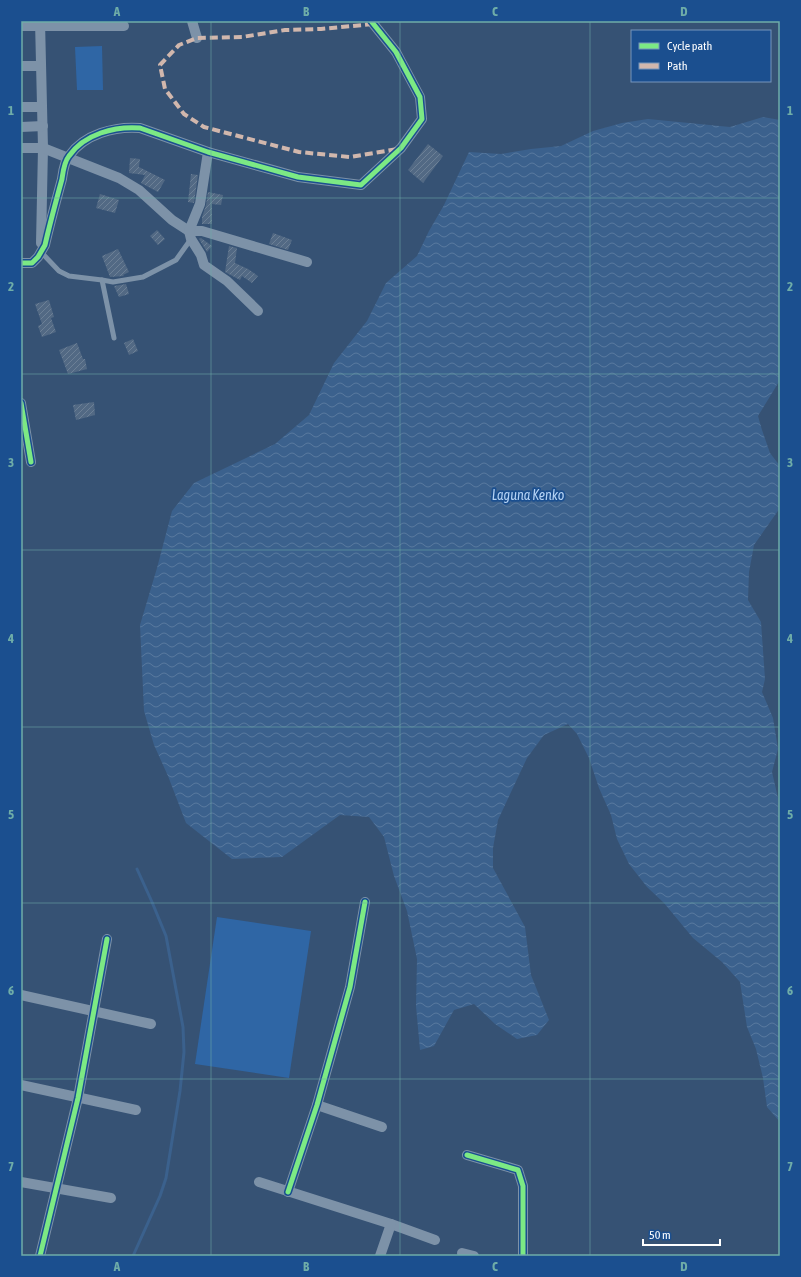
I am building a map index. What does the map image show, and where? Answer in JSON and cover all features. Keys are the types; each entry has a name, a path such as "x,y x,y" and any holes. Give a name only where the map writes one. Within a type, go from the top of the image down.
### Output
{"street":[{"path":"192,21 197,38"},
{"path":"21,263 32,263 45,245 67,157 80,144 94,136 129,127 140,128 208,152 298,177 361,185 401,148 422,120 420,97 396,52 371,21"},
{"path":"40,23 43,148 41,252"},
{"path":"21,26 40,23 124,26"},
{"path":"21,66 41,66"},
{"path":"21,107 42,107"},
{"path":"21,127 42,126"},
{"path":"21,148 43,148 128,183 139,190 190,235 201,255 204,265 227,281 258,311"},
{"path":"190,235 200,204 208,152"},
{"path":"190,235 202,231 307,262"},
{"path":"21,403 31,462"},
{"path":"288,1192 317,1105 350,987 365,902"},
{"path":"40,1256 78,1098 107,938"},
{"path":"21,995 152,1024"},
{"path":"21,1085 136,1110"},
{"path":"317,1105 382,1127"},
{"path":"467,1155 518,1170 523,1186 523,1256"},
{"path":"21,1182 111,1198"},
{"path":"258,1182 391,1224 435,1240"},
{"path":"380,1256 391,1224"},
{"path":"462,1253 474,1256"}],"lane":[{"path":"41,252 59,270 69,276 113,282 143,277 176,260 190,235"},
{"path":"102,280 114,338"}],"shaded area":[{"path":"102,46 103,90 77,90 75,47"},
{"path":"217,917 311,931 289,1078 195,1064"}],"water":[{"name":"Laguna Kenko","path":"763,117 780,120 780,380 758,416 770,453 780,466 780,508 754,545 749,572 748,600 761,622 765,679 762,692 773,718 778,749 772,772 778,798 780,830 780,1122 767,1107 763,1078 756,1049 747,1027 740,982 722,962 693,938 664,903 647,887 629,864 617,839 611,815 599,788 589,758 577,734 568,724 544,735 527,758 498,820 493,848 493,868 525,927 531,975 549,1020 537,1035 517,1039 495,1024 474,1004 454,1010 434,1046 420,1050 416,1006 417,959 407,911 394,876 384,837 369,817 340,815 282,857 232,859 186,823 154,745 144,711 140,625 172,511 194,483 275,444 309,415 334,363 367,321 386,283 417,256 444,205 469,152 501,154 561,146 593,131 622,123 648,119 730,127"}],"building":[{"path":"428,144 443,156 423,183 408,170"},
{"path":"130,158 140,159 139,167 165,180 158,192 141,183 145,175 129,173"},
{"path":"191,174 198,175 194,203 188,202"},
{"path":"208,192 223,195 221,205 212,204 212,224 202,224 202,217"},
{"path":"100,194 119,200 115,213 96,208"},
{"path":"157,230 165,239 158,245 150,236"},
{"path":"273,233 292,240 288,250 269,244"},
{"path":"201,238 212,246 207,252 199,239"},
{"path":"229,246 237,248 235,263 258,276 252,283 242,276 240,280 225,272"},
{"path":"118,249 129,272 123,275 124,276 110,277 102,256"},
{"path":"126,284 129,294 119,297 114,286"},
{"path":"49,300 54,317 51,318 56,332 42,337 38,326 42,324 35,304"},
{"path":"133,339 138,351 129,355 124,343"},
{"path":"77,343 83,359 85,359 87,369 68,374 59,350"},
{"path":"94,402 95,415 76,420 73,405"}],"waterway":[{"path":"133,1256 160,1196 166,1178 180,1091 184,1052 183,1027 166,936 137,869"}],"marked path":[{"path":"373,24 321,29 285,30 242,37 197,38 179,45 160,65 165,89 184,114 204,127 299,152 350,157 398,149"}],"cycle path":[{"path":"21,263 32,263 38,257 45,245 67,158 75,148 83,142 91,137 111,130 120,128 140,128 208,152 298,177 361,185 401,148 422,119 420,97 396,52 371,21"},
{"path":"21,403 31,462"},
{"path":"288,1192 317,1105 350,987 365,902"},
{"path":"40,1256 78,1098 107,939"},
{"path":"467,1155 518,1170 523,1186 523,1256"}]}
